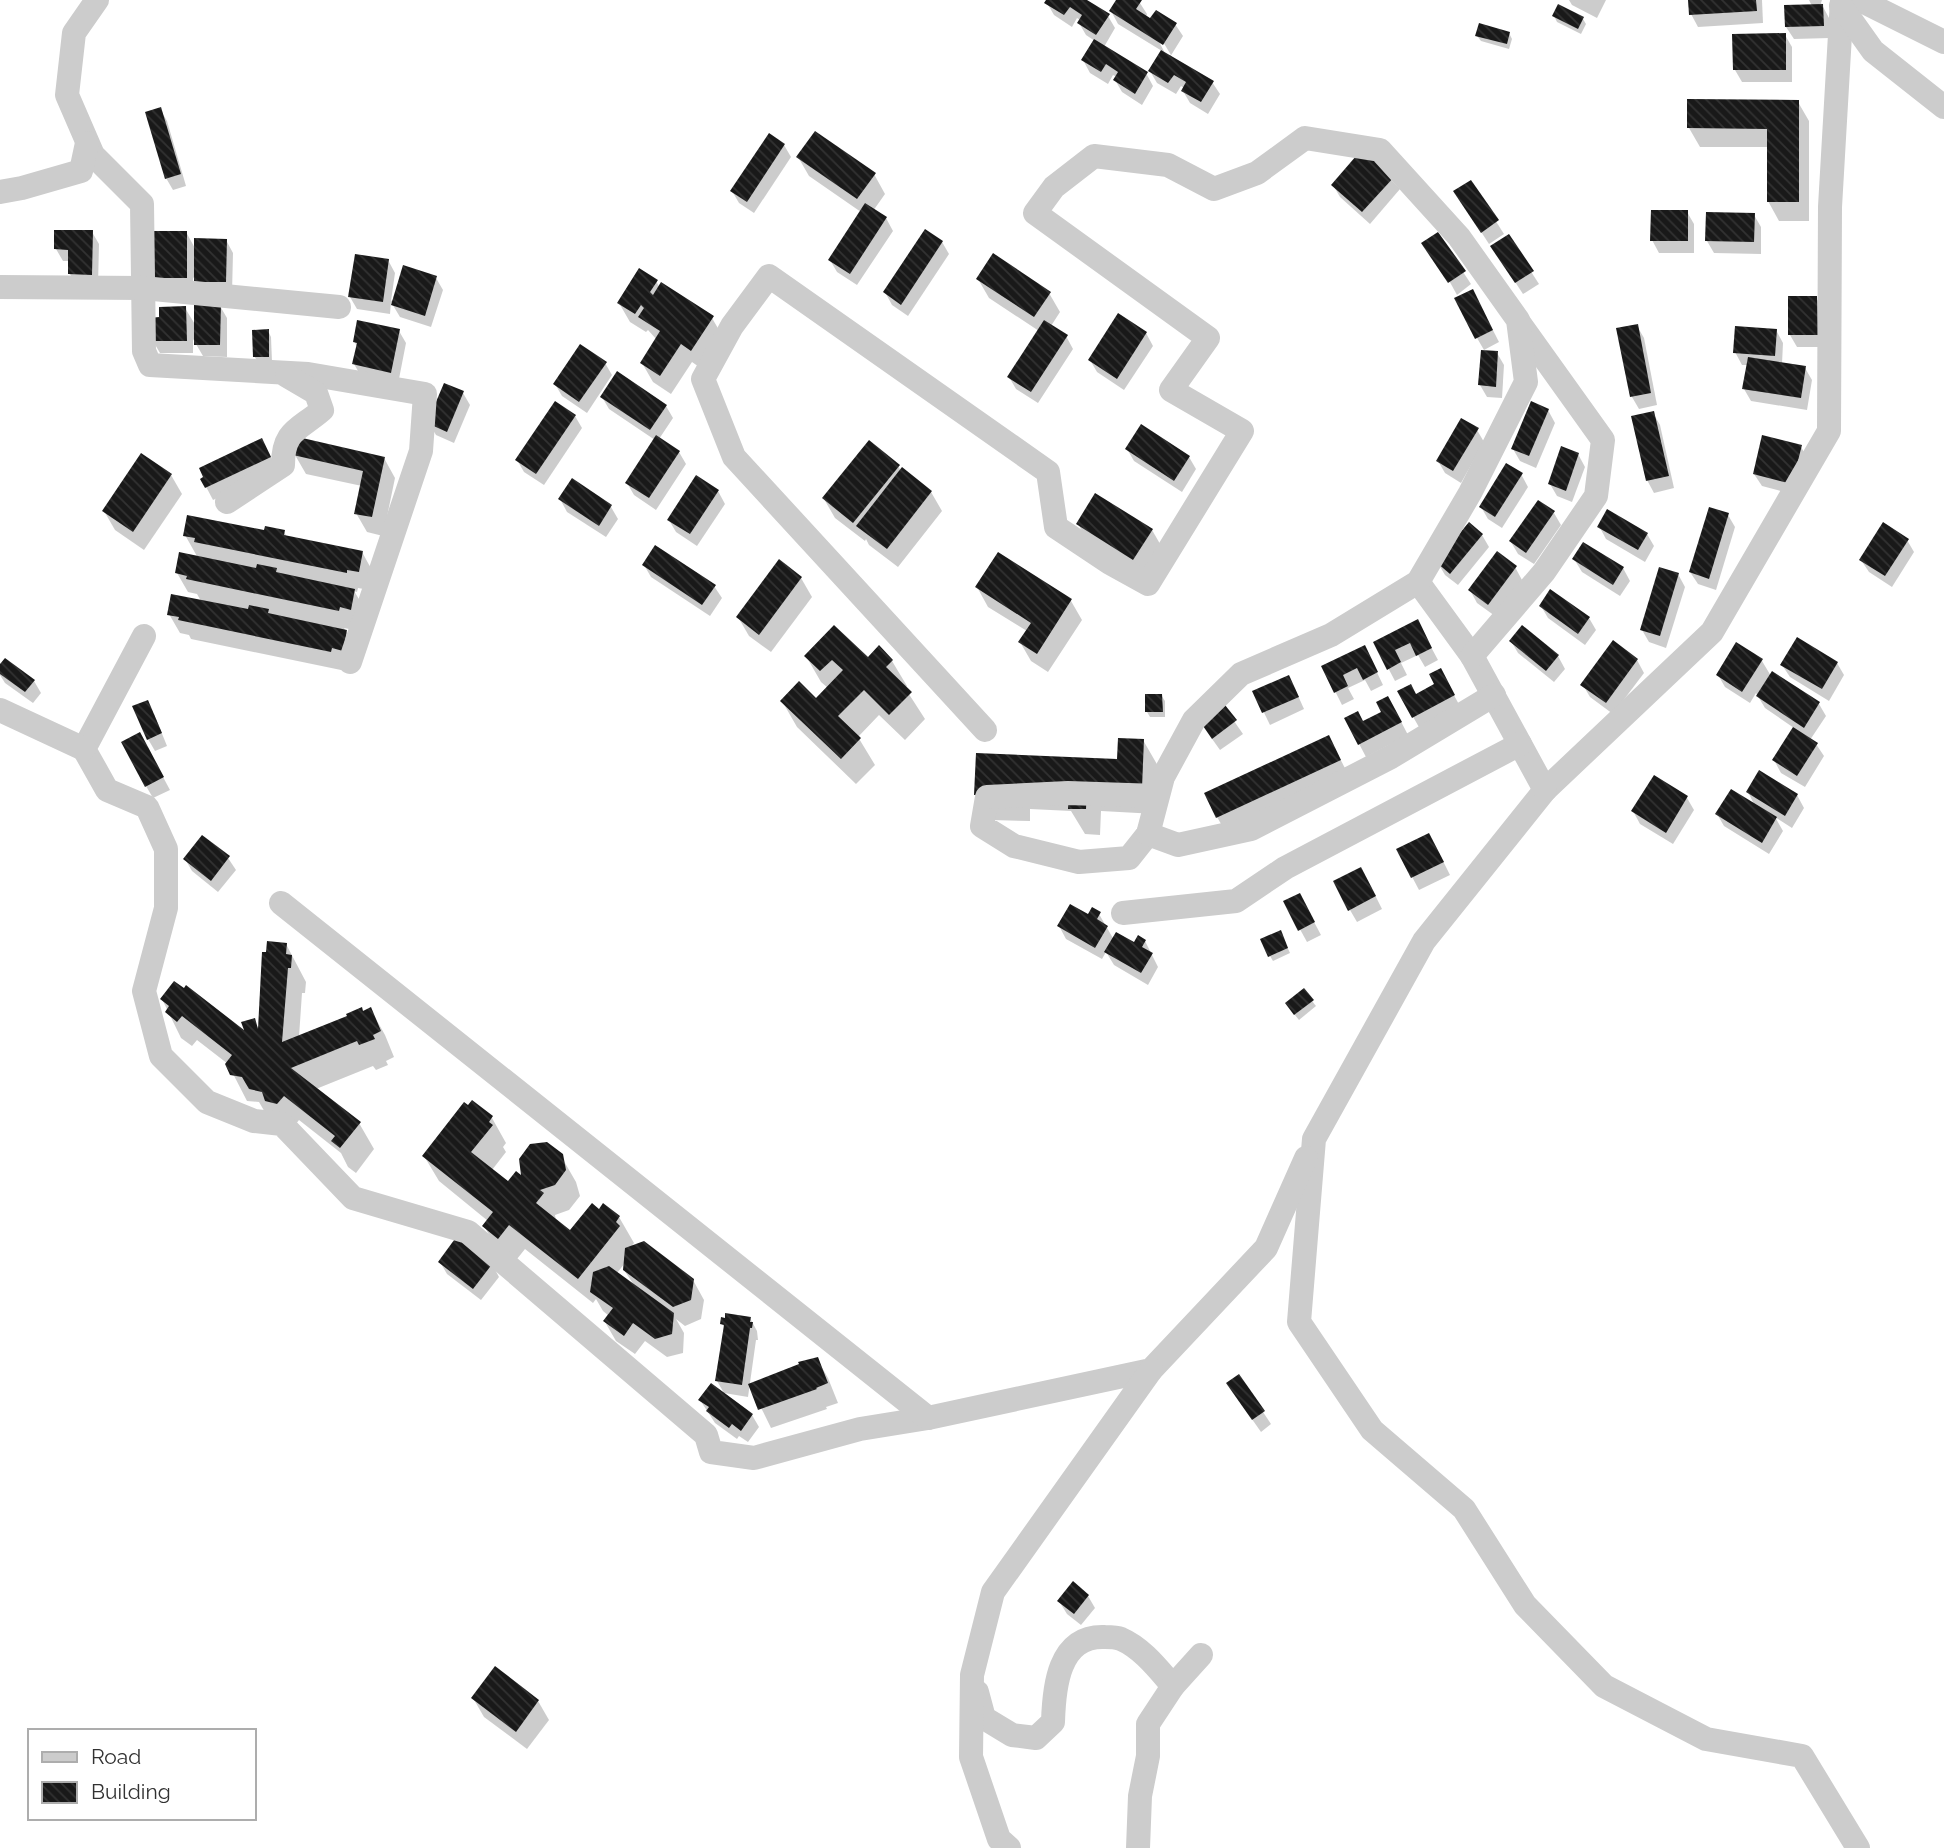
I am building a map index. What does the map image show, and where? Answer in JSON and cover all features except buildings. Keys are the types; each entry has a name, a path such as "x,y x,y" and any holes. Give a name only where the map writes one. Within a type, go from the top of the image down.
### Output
{"street":[{"path":"97,0 74,33 67,95 93,155 142,204 145,351 150,365 308,374 425,394 421,451 351,662"},
{"path":"1848,2 1944,42"},
{"path":"1848,2 1873,51 1944,107"},
{"path":"1009,1848 999,1839 971,1757 972,1675 993,1592 1151,1370 1266,1248 1314,1139 1424,941 1545,790 1712,632 1829,432 1830,207 1848,2"},
{"path":"985,730 734,457 702,379 732,326 769,276 1048,472 1056,527 1110,563 1148,584 1242,432 1171,390 1208,338 1035,213 1054,187 1094,156 1168,165 1214,188 1257,173 1304,138 1380,150 1459,237 1603,440 1596,496 1544,572 1472,656"},
{"path":"0,192 82,171 88,143"},
{"path":"0,287 143,288 339,307"},
{"path":"1158,796 1068,793 987,797 982,826 1014,846 1079,862 1129,858 1148,834 1158,796 1163,777 1195,720 1241,674 1331,635 1418,582 1470,493 1525,382 1518,320"},
{"path":"227,502 283,465 283,450 293,430 322,410 316,393 280,372"},
{"path":"1418,582 1472,656 1545,790"},
{"path":"84,749 144,636"},
{"path":"1148,834 1178,845 1251,830 1391,757 1494,695"},
{"path":"0,710 84,749 107,790 147,807 166,849 166,908 144,991 161,1056 207,1102 254,1121 282,1124 354,1198 468,1232 706,1435 711,1452 754,1458 860,1429 928,1418 1151,1370"},
{"path":"1123,913 1236,901 1285,868 1520,744"},
{"path":"281,903 928,1418"},
{"path":"1314,1139 1299,1322 1372,1430 1464,1509 1525,1605 1604,1686 1706,1739 1802,1756 1858,1848"},
{"path":"972,1675 984,1718 1012,1735 1036,1738 1053,1722 1054,1695 1059,1670 1074,1646 1094,1636 1119,1638 1144,1654 1173,1686"},
{"path":"1138,1848 1140,1796 1148,1756 1148,1724 1173,1686 1202,1655"}]}
